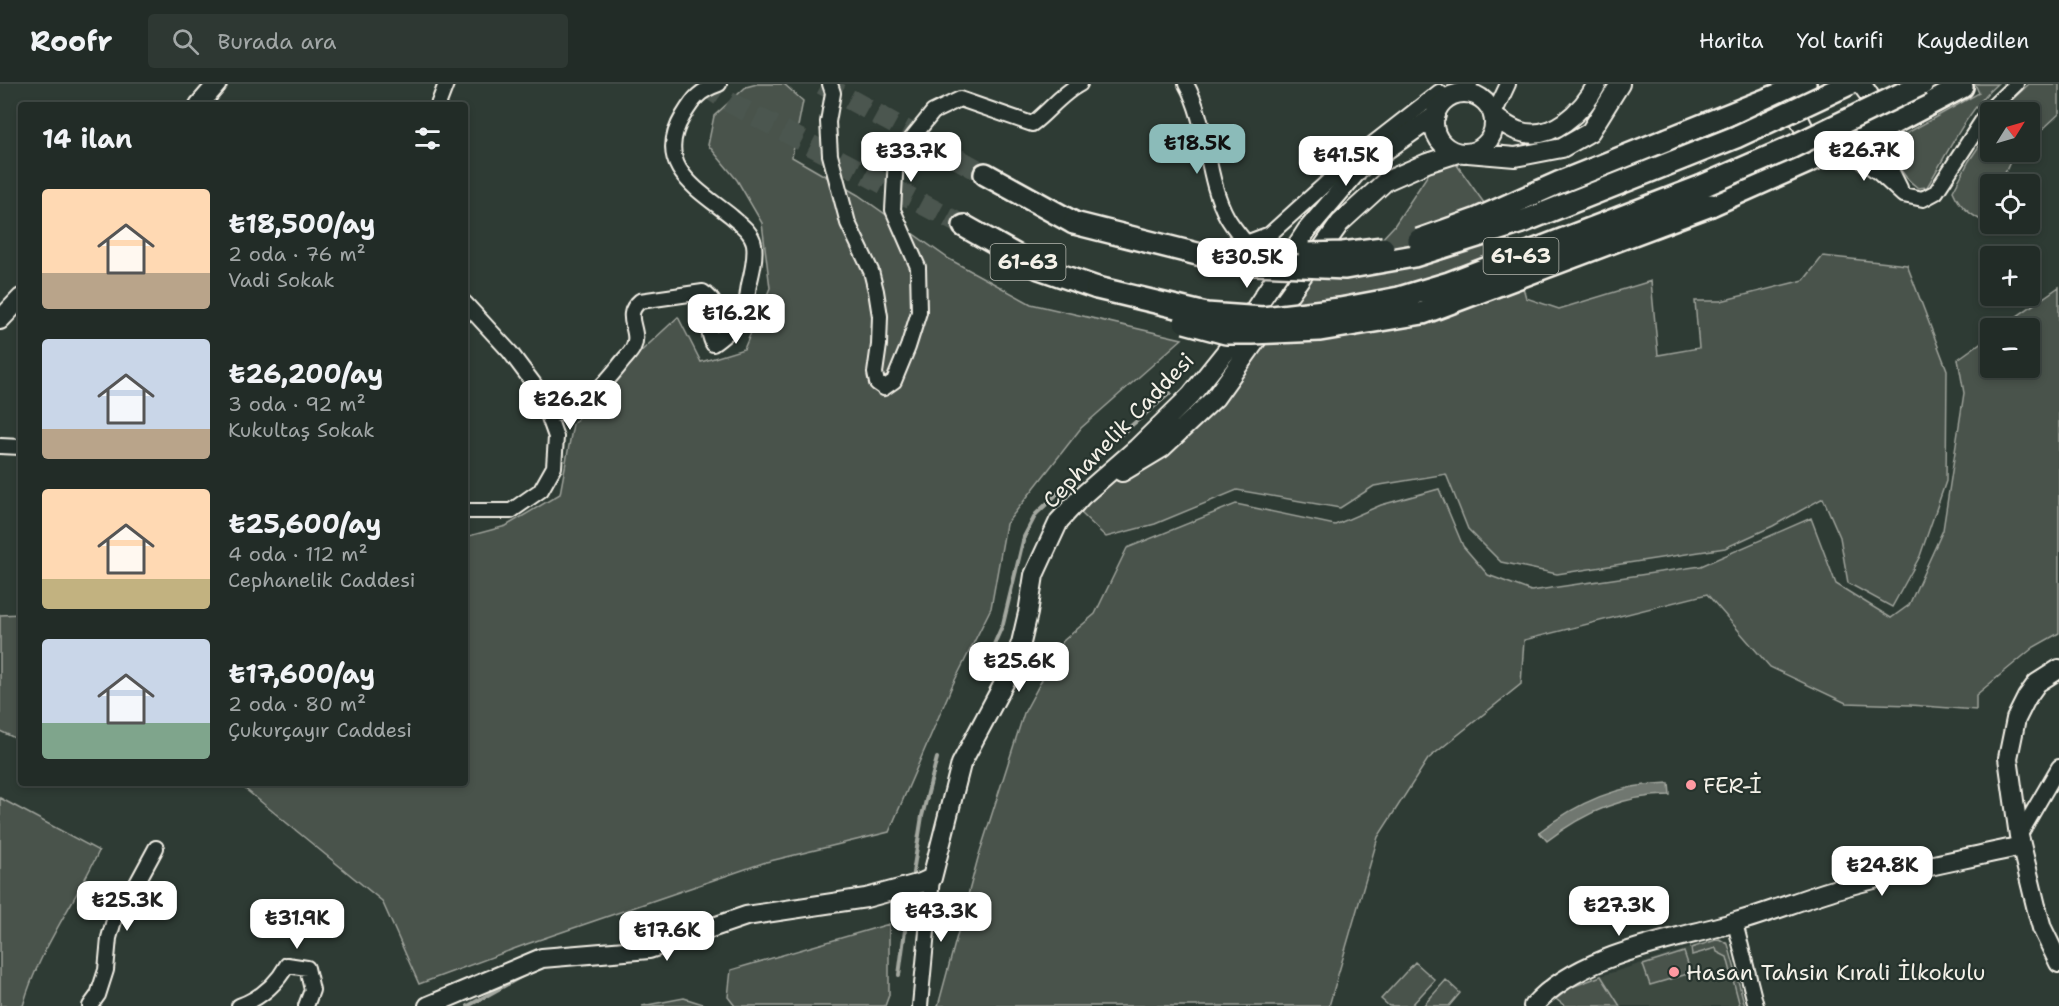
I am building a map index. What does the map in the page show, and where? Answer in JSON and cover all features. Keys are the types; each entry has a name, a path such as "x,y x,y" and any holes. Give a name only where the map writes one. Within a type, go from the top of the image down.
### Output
{"main road":[{"name":"61-63","path":"985,174 1074,222 1154,243 1233,263 1346,268 1414,255 1522,222 1736,137 1849,84"},
{"name":"61-63","path":"963,226 1039,268 1097,288 1206,314 1263,318 1340,309 1399,298 1449,283 1700,187 1792,147 1922,84"},
{"name":"61-63","path":"1154,243 1243,254 1343,253 1406,245 1475,220 1558,183 1794,87"},
{"name":"61-63","path":"1145,299 1185,322 1226,333 1320,330 1423,313 1711,205 1882,129 1962,87"}],"street":[{"path":"202,102 217,84"},
{"path":"439,102 446,84"},
{"path":"549,417 590,398 603,386 634,347 635,334 631,319 633,307 640,301 702,292 709,296 714,312 709,326 713,344 743,317 752,271 754,243 745,227 696,189 681,172 674,158 672,141 691,102 703,89 719,84"},
{"path":"830,84 833,93 828,122 830,154 848,223 871,271 876,291 880,336 875,373 877,383 884,388 894,381 919,312 918,267 894,210 896,158 933,112 960,99 1032,124 1048,112 1070,88 1080,84"},
{"path":"1082,496 1162,448 1215,398 1340,223 1386,181 1427,163 1478,150 1491,136 1494,126 1493,116 1483,100 1474,95 1439,92 1353,159 1270,234 1246,243 1227,217 1186,84"},
{"path":"1493,116 1508,84"},
{"path":"1493,116 1518,131 1535,133 1556,128 1577,112 1597,84"},
{"path":"1457,93 1436,114 1436,134 1441,142 1449,149 1463,153 1515,157 1562,148 1590,132 1620,84"},
{"path":"1862,84 1870,94 1880,119 1886,160 1903,195"},
{"path":"1794,87 1799,119 1815,143 1861,160 1903,195 1923,199 1936,192 1990,109 2016,84"},
{"name":"Cephanelik Caddesi","path":"927,881 961,764 1011,670 1021,643 1034,575 1059,521 1082,496 1137,448 1191,395 1232,344 1307,230 1359,169 1436,114"},
{"path":"0,321 18,301"},
{"path":"468,306 510,352 540,392 556,437 554,467 541,490 511,512 468,512"},
{"path":"0,446 18,447"},
{"path":"2059,669 2037,683 2016,718 2008,758 2020,841 2042,928 2059,963"},
{"path":"1533,1006 1560,982 1589,966 1656,943 1735,923 1839,888 2020,841 2059,767"},
{"path":"90,1006 98,995 106,970 109,938 116,917 156,848"},
{"path":"428,1006 542,958 649,949 746,915 866,897 927,881 920,1006"},
{"path":"1735,923 1756,1006"},
{"path":"239,1006 266,993 287,965 307,968 312,990 306,1006"}],"shaded area":[{"path":"757,84 784,84 803,101 792,157 858,195 949,259 1031,304 1182,339 1081,428 1006,524 991,608 952,686 889,832 766,862 527,944 419,984 382,901 242,786 468,786 468,536 506,526 560,494 573,424 622,369 678,317 701,362 744,349 770,288 762,223 737,180 708,145 714,116 746,87"},
{"path":"1975,84 1997,84 1986,94 1967,119 1927,187 1918,188 1906,177 1899,166 1897,153 1900,137 1979,93"},
{"path":"2029,84 2059,84 2059,114 2040,132 2040,102 2011,102"},
{"path":"1980,145 1980,162 2010,162 2005,174 1980,174 1980,220 1965,209 1953,191"},
{"path":"1452,158 1509,238 1526,298 1559,309 1651,281 1658,355 1699,348 1695,301 1721,301 1804,280 1823,256 1907,265 1947,370 1946,481 1920,556 1892,607 1848,583 1840,537 1823,498 1773,526 1725,548 1557,574 1501,562 1468,529 1446,474 1374,486 1340,508 1237,490 1155,524 1106,537 1081,513 1091,499 1270,340 1296,275 1380,241 1394,226 1429,173"},
{"path":"2059,287 2059,633 2034,647 1976,695 1976,710 1846,703 1770,667 1707,594 1524,640 1521,684 1428,759 1378,837 1329,1006 938,1006 978,858 1024,713 1063,641 1095,614 1127,548 1236,504 1335,525 1381,505 1439,489 1463,546 1488,575 1531,591 1701,566 1811,518 1836,584 1891,618 1909,605 1943,530 1964,393 1958,359 1980,343 1980,378 2040,378 2040,318 2014,318 2032,306 2040,306 2040,300"},
{"path":"18,614 18,740 0,731 0,615"},
{"path":"1669,783 1670,795 1620,802 1575,822 1547,841 1539,832 1569,812 1600,797 1633,787"},
{"path":"0,798 99,851 47,946 23,1006 0,1006"},
{"path":"889,924 889,995 885,1006 735,1006 728,997 731,970"},
{"name":"Hasan Tahsin Kırali İlkokulu","path":"1719,939 1728,944 1745,1006 1606,1006 1588,980"},
{"path":"1719,939 1728,944 1745,1006 1740,1006 1727,957 1717,952 1716,948 1692,955 1691,948"},
{"path":"1684,952 1691,973 1650,985 1643,965"},
{"path":"1415,962 1435,980 1411,1006 1389,1006 1381,999"},
{"path":"1601,976 1620,1006 1565,1006 1556,999 1572,987"},
{"path":"1446,980 1460,993 1449,1006 1423,1006"},
{"path":"684,998 709,1006 642,1006"}],"waterway":[{"path":"984,667 1003,624 1024,537 1036,514 1113,441 1170,393"},
{"path":"912,879 922,816 937,758"},
{"path":"899,975 910,893"},
{"path":"898,913 908,910"},
{"path":"468,1006 522,976"}],"tunnel":[{"path":"703,84 729,102 964,226"},
{"path":"822,84 985,174"}],"place":[{"name":"FER-İ","path":"1691,785"},
{"name":"Hasan Tahsin Kırali İlkokulu","path":"1674,972"}]}
